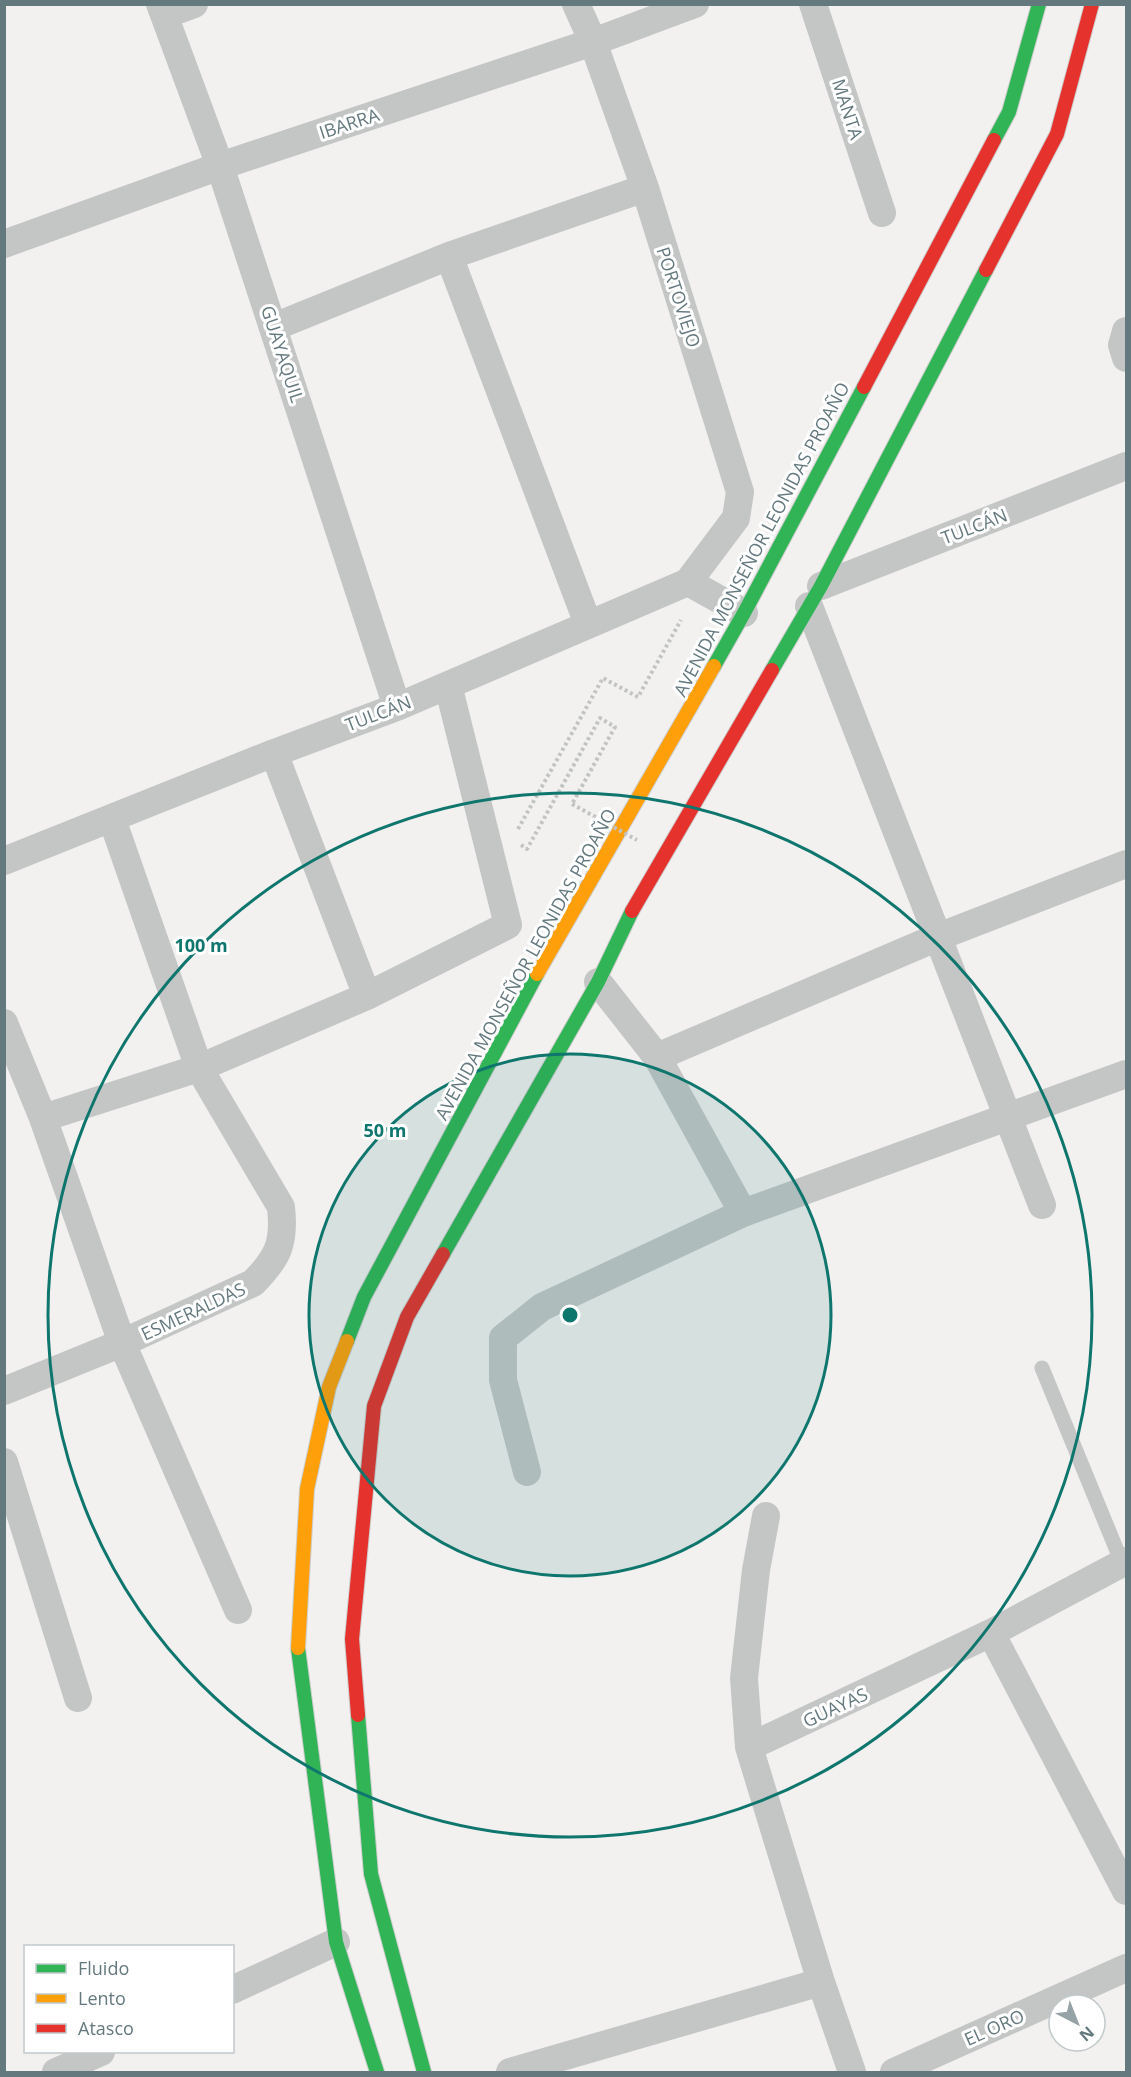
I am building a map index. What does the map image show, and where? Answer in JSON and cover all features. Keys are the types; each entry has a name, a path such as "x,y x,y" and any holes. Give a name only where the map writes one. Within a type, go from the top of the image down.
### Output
{"main road":[{"name":"AVENIDA MONSEÑOR LEONIDAS PROAÑO","path":"377,2073 336,1942 298,1645 307,1489 329,1388 364,1297 536,978 744,614 1009,112 1039,4"},
{"path":"424,2073 371,1874 352,1639 374,1406 407,1317 598,982 630,915 815,596 1057,134 1092,4"}],"street":[{"path":"162,10 194,4"},
{"name":"PORTOVIEJO","path":"576,4 645,188 740,492 736,518 694,585"},
{"name":"IBARRA","path":"4,244 220,166 592,42 695,4"},
{"name":"MANTA","path":"813,4 882,213"},
{"name":"GUAYAQUIL","path":"162,10 220,166 397,707"},
{"path":"274,327 449,256 645,188"},
{"path":"449,256 588,624"},
{"path":"1126,331 1122,345 1126,358"},
{"name":"TULCÁN","path":"815,596 1126,466"},
{"path":"694,585 744,614"},
{"name":"TULCÁN","path":"4,861 273,753 397,707 588,624 694,585"},
{"path":"815,596 938,937 1042,1205"},
{"path":"43,1118 199,1068 367,996 508,925 447,686"},
{"path":"273,753 367,996"},
{"name":"ESMERALDAS","path":"4,1391 122,1343 253,1283 269,1267 279,1247 284,1229 281,1207 199,1068 112,819"},
{"path":"657,1057 938,937 1126,864"},
{"path":"598,982 657,1057 743,1213"},
{"path":"4,1023 43,1118 122,1343 238,1610"},
{"path":"527,1472 503,1380 503,1338 542,1307 743,1213 1126,1074"},
{"path":"4,1462 78,1698"},
{"path":"766,1516 756,1570 744,1678 749,1747 821,1983 852,2073"},
{"name":"GUAYAS","path":"749,1747 991,1633 1124,1562"},
{"path":"991,1633 1126,1891"},
{"path":"234,1989 336,1942"},
{"name":"EL ORO","path":"894,2073 1126,1968"},
{"path":"510,2073 821,1983"},
{"path":"56,2073 99,2053"}],"lane":[{"path":"1042,1368 1124,1562"}],"path":[{"path":"518,830 603,678 638,697 694,585"},
{"path":"512,840 527,849 600,718 615,727 572,804 637,840"}],"traffic: fast":[{"path":"994,140 1009,112 1039,4"},
{"path":"772,670 821,586 986,270"},
{"path":"714,666 864,387"},
{"path":"443,1254 598,982 632,911"},
{"path":"347,1341 364,1297 537,974"},
{"path":"298,1648 336,1942 377,2072"},
{"path":"358,1715 371,1874 424,2072"}],"traffic: slow":[{"path":"537,974 714,666"},
{"path":"298,1648 307,1489 329,1387 347,1341"}],"traffic: jam":[{"path":"986,270 1057,134 1092,4"},
{"path":"864,387 994,140"},
{"path":"632,911 772,670"},
{"path":"358,1715 352,1639 374,1406 407,1317 443,1254"}]}
